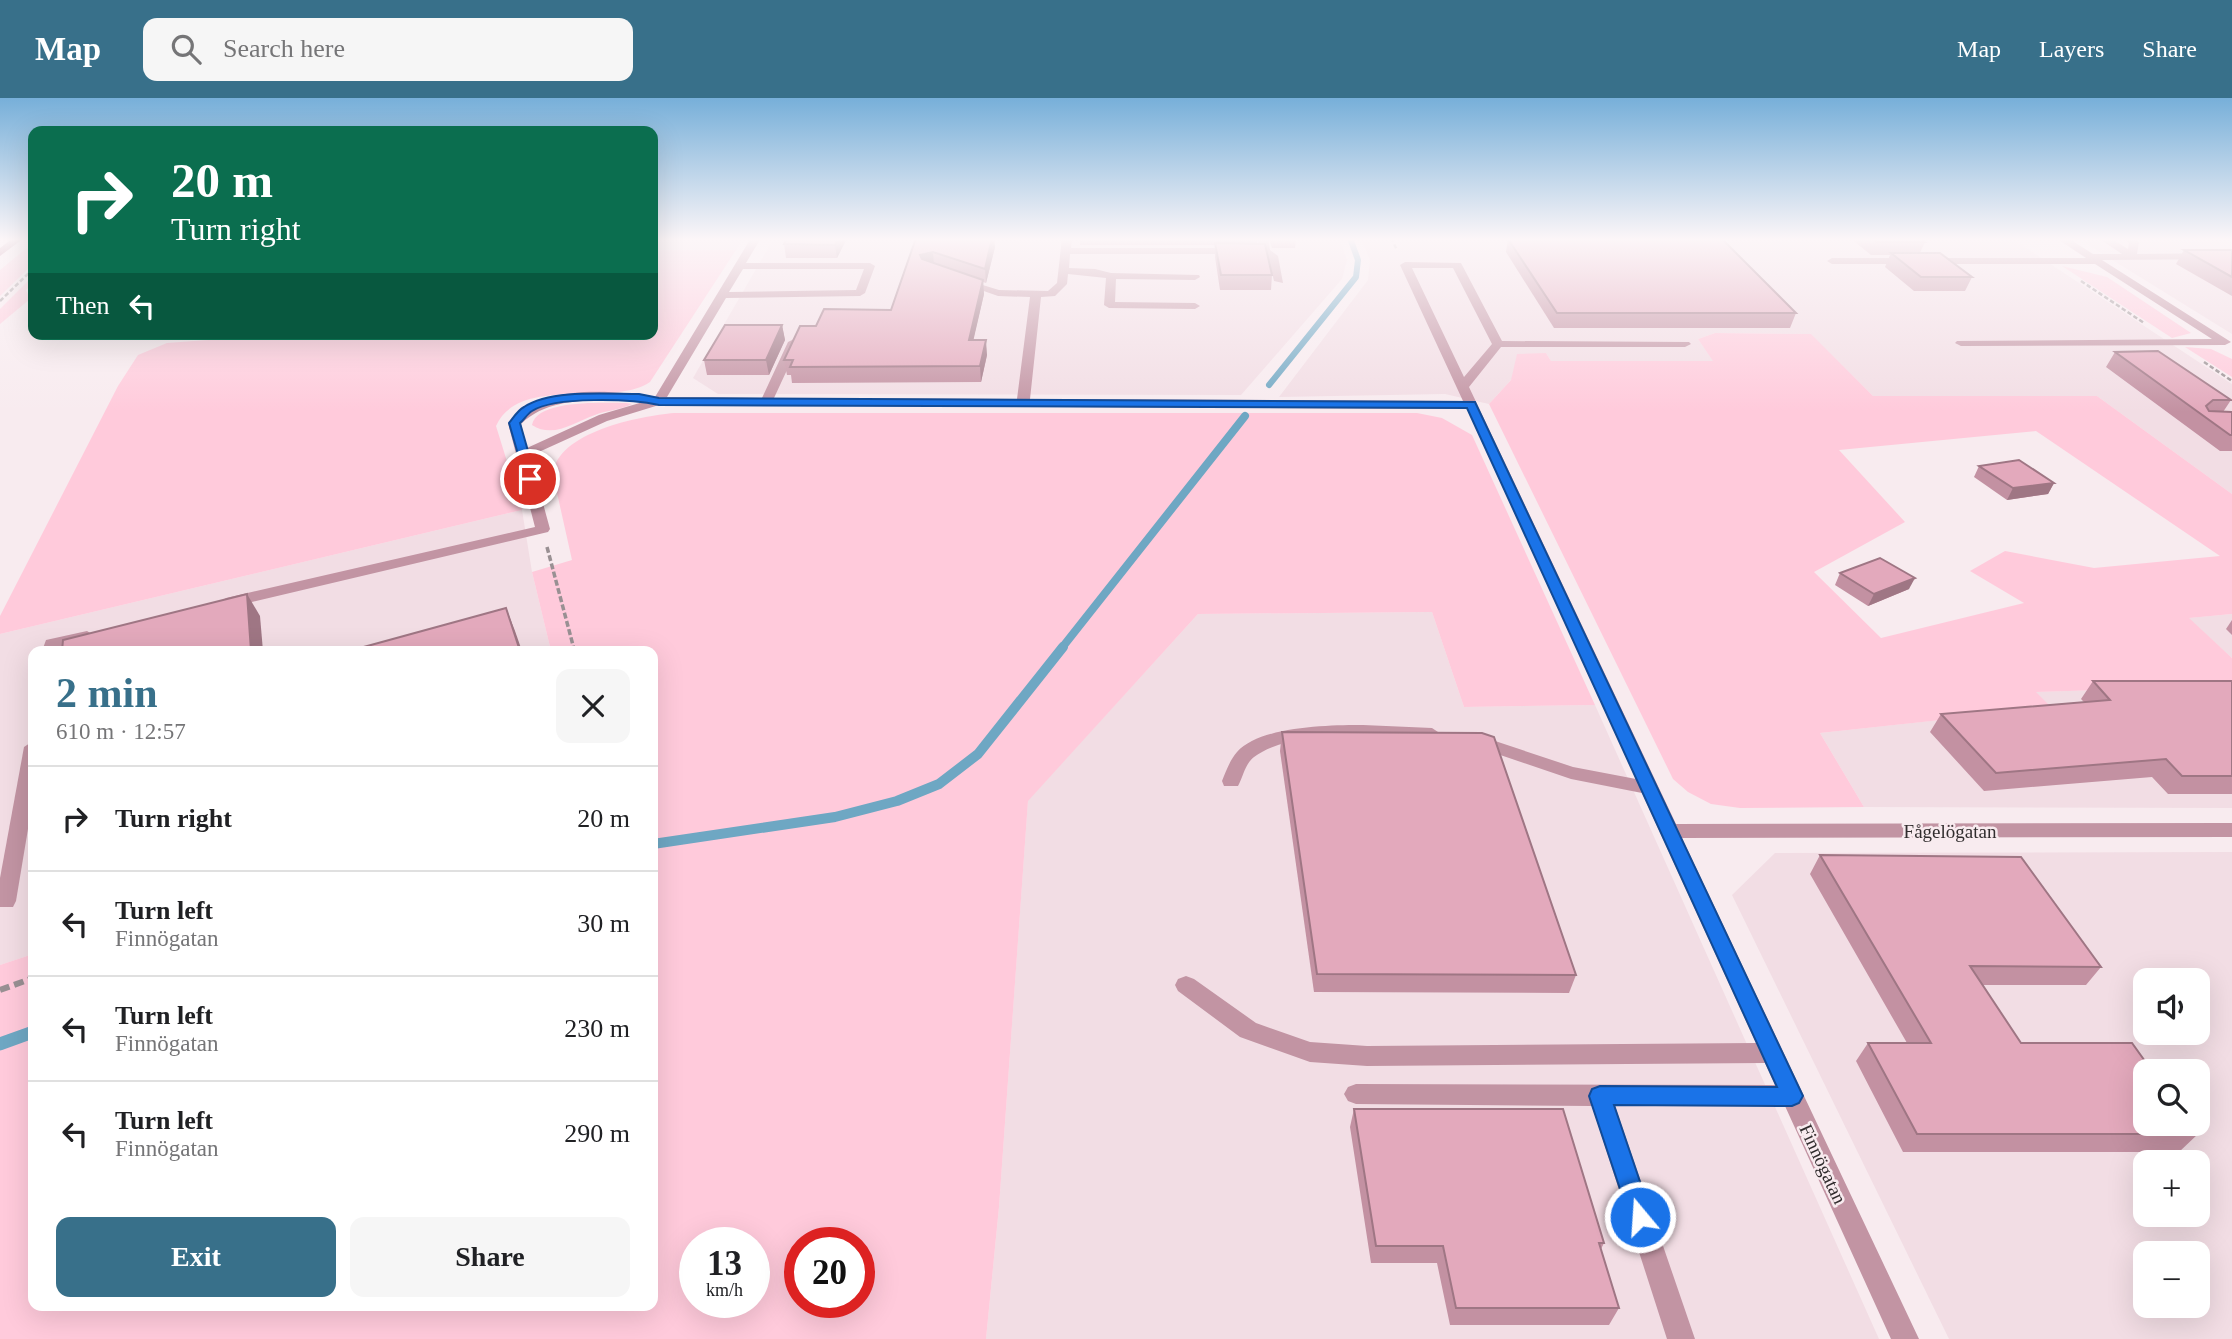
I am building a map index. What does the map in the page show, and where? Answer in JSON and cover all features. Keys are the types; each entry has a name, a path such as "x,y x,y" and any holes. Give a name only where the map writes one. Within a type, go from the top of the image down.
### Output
{"street":[{"path":"524,454 603,418 659,401 721,296"},
{"path":"1023,403 1036,296"},
{"path":"1110,296 1109,305 1195,306"},
{"name":"Finnögatan","path":"1420,296 1905,1339"},
{"name":"Finnögatan","path":"1473,296 1498,344"},
{"path":"2152,296 2228,344"},
{"path":"766,402 796,336"},
{"path":"1961,343 2228,344"},
{"path":"1463,387 1498,344 1685,344"},
{"path":"214,606 542,529 514,423 527,410 539,404 582,398 639,397 659,401 1471,405"},
{"path":"51,646 106,631"},
{"path":"1231,780 1245,754 1276,739 1366,729 1458,737 1571,773 1649,788"},
{"path":"6,901 28,776"},
{"name":"Fågelögatan","path":"1669,831 2232,830"},
{"path":"1186,985 1248,1030 1310,1052 1367,1056 1772,1053"},
{"path":"1356,1094 1792,1096"},
{"path":"1600,1096 1681,1339"}],"path":[{"path":"2103,296 2232,381"},
{"path":"542,529 574,646"},
{"path":"0,989 28,980"}],"shaded area":[{"path":"13,296 28,296 28,301 0,324 0,309"},
{"path":"658,296 706,296 650,382 614,393 545,396 525,401 508,410 496,426 522,510 0,634 0,616 118,386 138,355 167,343 208,340 658,340"},
{"path":"740,296 1327,296 1241,395 718,394 693,378"},
{"path":"1356,296 2099,296 2232,384 2232,494 2097,396 1873,396 1810,334 1715,333 1698,339 1714,361 1551,361 1546,353 1511,380 1489,404 1445,394 1279,397"},
{"path":"2108,296 2135,296 2191,333 2172,338"},
{"path":"2171,296 2232,296 2232,334"},
{"path":"1715,333 1811,334 1873,396 2097,396 2232,494 2232,614 2189,618 2232,658 2232,686 2036,692 2052,708 1820,733 1864,807 1740,808 1711,804 1688,792 1673,779 1489,404 1511,380 1517,354 1546,353 1551,361 1713,361 1698,339","holes":["2036,431 2220,556 2094,568 2005,551 1970,571 2024,603 1881,638 1814,572 1905,522 1839,450"]},
{"path":"2185,347 2211,349 2232,359 2232,377"},
{"path":"588,403 632,404 556,430 540,429 532,425 537,417 558,407"},
{"path":"674,413 1417,413 1442,418 1472,435 1595,705 1464,707 1432,612 1198,614 1028,801 999,1207 986,1339 0,1339 0,965 28,956 28,1311 658,1311 658,646 550,646 532,572 572,560 553,475 558,460 568,448 584,437 622,423"},
{"path":"522,510 532,572 550,646 28,646 28,956 0,965 0,634"},
{"path":"1432,612 1464,707 1595,705 1879,1339 986,1339 999,1207 1028,800 1198,614"},
{"path":"2232,614 2232,658 2188,618"},
{"path":"2232,686 2232,808 1864,807 1820,733 2051,708 2035,692"},
{"path":"2232,852 2232,1339 1949,1339 1732,895 1775,853"}],"building":[{"path":"896,296 979,296 969,340 986,340 980,366 790,367 793,360 784,360 800,326 816,326 824,309 891,310"},
{"path":"1546,296 1779,296 1796,313 1557,313"},
{"path":"725,325 782,325 766,360 704,360"},
{"path":"2158,351 2231,400 2213,400 2206,406 2209,411 2232,412 2232,435 2115,352"},
{"path":"2019,460 2054,483 2013,488 1979,466"},
{"path":"1880,558 1915,578 1874,594 1840,573"},
{"path":"247,594 251,646 62,646 63,640"},
{"path":"506,608 518,646 367,646"},
{"path":"2093,681 2232,681 2232,776 2182,776 2166,759 1996,773 1941,714 2110,700"},
{"path":"1282,732 1482,733 1494,737 1576,975 1317,974"},
{"path":"1820,855 2021,857 2101,967 1970,966 2021,1043 2132,1043 2143,1059 2133,1059 2133,1134 1917,1134 1868,1043 1931,1043"},
{"path":"1354,1109 1563,1109 1604,1243 1599,1243 1619,1308 1456,1308 1443,1246 1376,1246"}],"waterway":[{"path":"1269,385 1341,296"},
{"path":"1061,649 1245,416"},
{"path":"658,843 835,817 897,801 939,784 978,754 1063,647"},
{"path":"0,1044 28,1034"}],"route":[{"path":"530,479 514,423 519,416 539,404 570,398 639,397 659,401 1471,405 1792,1096 1600,1096 1640,1217"}]}
